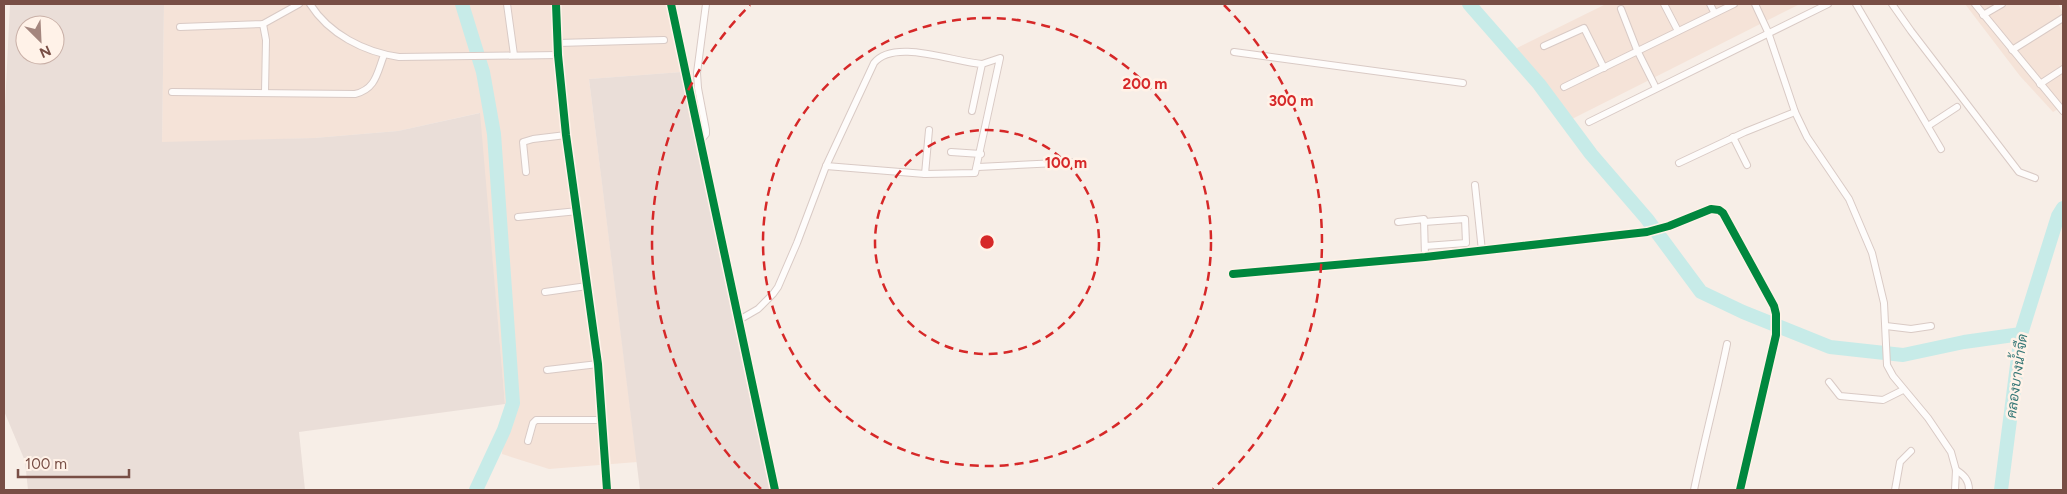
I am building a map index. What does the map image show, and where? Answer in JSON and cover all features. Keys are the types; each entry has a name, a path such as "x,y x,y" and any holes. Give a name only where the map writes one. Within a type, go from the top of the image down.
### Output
{"street":[{"path":"180,27 263,24 299,4"},
{"path":"310,4 324,21 344,37 384,55 398,57 558,54"},
{"path":"507,4 514,55"},
{"path":"556,4 558,54 566,135 598,364 607,490"},
{"path":"671,4 774,490"},
{"path":"701,140 706,134 706,130 697,73 706,4"},
{"path":"1664,4 1678,31"},
{"path":"1710,4 1714,12"},
{"path":"1564,87 1714,12 1734,4"},
{"path":"1755,4 1768,32 1795,112 1813,145 1846,194 1874,260 1884,303 1887,365 1903,390 1923,412 1951,452 1956,470 1955,490"},
{"path":"1589,122 1828,4"},
{"path":"1856,4 1941,149"},
{"path":"1892,4 1916,39 2020,172 2035,178"},
{"path":"1975,4 2063,111"},
{"path":"1983,15 2002,4"},
{"path":"1621,9 1637,50 1656,88"},
{"path":"2012,50 2063,18"},
{"path":"263,24 266,40 265,92"},
{"path":"1544,46 1584,28 1604,68"},
{"path":"558,43 664,40"},
{"path":"738,320 758,309 778,286 797,243 826,166 879,56 900,50 982,64 1000,58 981,154 975,173 925,174 826,166"},
{"path":"1234,52 1463,83"},
{"path":"172,92 362,93 373,85 384,55"},
{"path":"972,111 982,64"},
{"path":"2040,84 2063,69"},
{"path":"1928,126 1957,107"},
{"path":"1679,163 1795,112"},
{"path":"925,174 929,130"},
{"path":"526,172 523,142 532,139 566,135"},
{"path":"1733,138 1747,165"},
{"path":"951,152 981,154"},
{"path":"978,167 1079,162"},
{"path":"1475,185 1482,252"},
{"path":"1233,274 1482,252 1647,232 1669,226 1711,209 1720,210 1769,295 1776,314 1776,335 1740,490"},
{"path":"518,217 578,211"},
{"path":"1398,222 1424,219 1424,222 1465,219 1466,243 1425,246"},
{"path":"1424,222 1425,257"},
{"path":"545,292 588,286"},
{"path":"1886,326 1911,329 1931,326"},
{"path":"1694,490 1727,344"},
{"path":"547,370 598,364"},
{"path":"1829,382 1840,396 1883,400 1903,390"},
{"path":"528,441 533,423 536,420 603,420"},
{"path":"1896,490 1900,462 1911,451"},
{"path":"1956,470 1964,474 1969,490"}],"shaded area":[{"path":"10,4 164,4 162,142 314,138 398,131 480,113 505,404 299,432 305,490 28,490 25,461 4,411 4,127"},
{"path":"164,4 668,4 682,72 589,79 637,462 549,469 502,454 505,404 479,113 398,131 314,138 162,143"},
{"path":"1606,4 1800,4 1572,119 1530,70 1515,49"},
{"path":"1965,4 2058,4 2063,13 2063,106 2053,112 2020,76"},
{"path":"682,72 713,192 735,321 774,490 640,490 589,79"}],"waterway":[{"path":"462,4 483,72 494,134 513,403 504,430 476,490"},
{"path":"1469,4 1539,84 1591,154 1647,219 1701,292 1743,312 1830,347 1903,355 1964,342 2021,334"},
{"name":"คลองบางน้ำจืด","path":"2001,490 2021,334 2058,216 2063,208"}],"cycle path":[{"path":"556,4 558,55 566,135 598,364 607,490"},
{"path":"671,4 775,490"},
{"path":"1233,274 1425,257 1647,232 1669,226 1711,209 1719,210 1723,213 1774,306 1776,314 1776,335 1740,490"}]}
